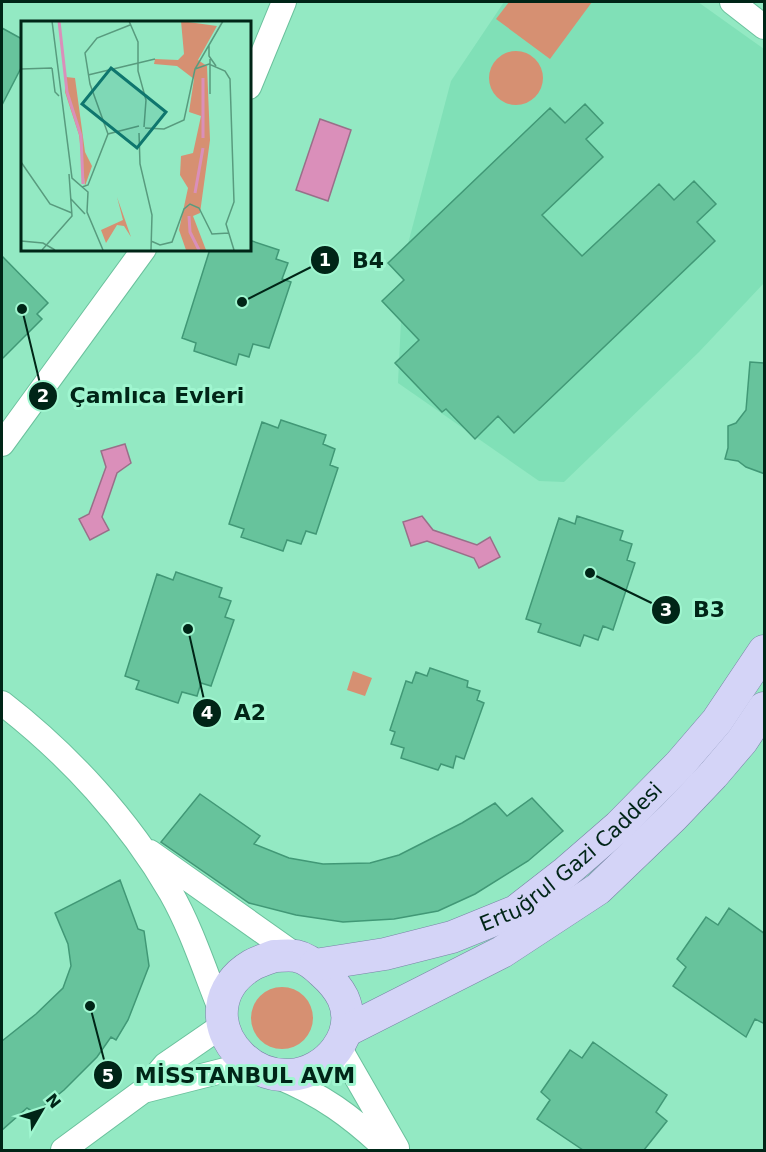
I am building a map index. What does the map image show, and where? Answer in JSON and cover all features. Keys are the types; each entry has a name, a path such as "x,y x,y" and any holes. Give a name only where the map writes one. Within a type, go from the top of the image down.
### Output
{"main road":[{"name":"Ertuğrul Gazi Caddesi","path":"306,961 385,954 452,938 516,911 620,826 680,764 717,721 765,651"},
{"name":"Ertuğrul Gazi Caddesi","path":"343,1039 502,952 598,889 673,817 712,775 742,741 765,708"},
{"path":"274,956 306,961 332,981 343,999 346,1018 343,1039 326,1062 314,1069 296,1074 262,1070 234,1048 222,1018 226,991 236,977 253,964 274,956"}],"street":[{"path":"250,85 284,2"},
{"path":"732,2 765,27"},
{"path":"2,444 143,250"},
{"path":"2,702 27,722 62,756 104,801 138,844 171,894 190,934 222,1018 165,1065 144,1091 63,1150"},
{"path":"138,844 306,961"},
{"path":"343,1039 398,1150"},
{"path":"144,1091 262,1070 310,1090 363,1127 387,1150"}],"shaded area":[{"path":"504,2 698,2 764,49 764,283 699,352 564,482 539,481 398,383 404,259 451,81"},
{"path":"509,2 592,2 550,59 496,19"},
{"path":"511,51 521,51 531,55 539,63 543,78 539,93 531,101 521,105 511,105 501,101 493,93 489,83 489,73 493,63 501,55"},
{"path":"320,119 351,130 328,201 296,190"},
{"path":"125,444 131,463 117,473 102,517 109,530 90,540 79,519 89,514 106,467 101,451"},
{"path":"422,516 433,530 477,545 490,537 500,557 479,568 474,558 427,541 411,546 403,522"},
{"path":"353,671 372,678 365,696 347,690"},
{"path":"282,987 304,996 313,1018 304,1040 282,1049 260,1040 251,1018 260,996"}],"building":[{"path":"2,28 21,38 21,68 2,105"},
{"path":"585,104 603,123 586,139 603,157 542,215 582,256 659,184 674,200 694,181 716,204 697,222 715,241 514,433 498,416 475,439 446,409 442,412 395,363 419,340 382,301 404,280 388,263 550,108 565,123"},
{"path":"250,240 279,250 276,259 288,263 282,279 291,282 269,348 253,344 249,357 239,354 236,365 194,351 196,343 182,338 210,250 250,250"},
{"path":"2,256 48,303 37,314 42,319 2,359"},
{"path":"750,362 765,363 765,474 746,467 738,461 725,459 728,448 728,426 736,423 746,410"},
{"path":"281,420 326,435 323,444 335,449 330,465 338,468 316,534 306,531 301,544 287,540 283,551 241,537 244,529 229,524 262,422 278,428"},
{"path":"577,516 623,531 620,540 632,544 627,560 635,563 613,630 603,626 598,640 584,635 580,646 538,632 541,624 526,619 559,518 575,524"},
{"path":"176,572 222,588 219,597 231,601 225,617 234,620 211,686 201,683 197,696 182,692 178,703 136,689 139,681 125,676 157,574 173,580"},
{"path":"430,668 468,681 467,687 480,691 477,700 484,703 464,759 456,756 453,768 441,764 438,770 401,758 404,748 391,744 395,732 390,730 406,681 412,683 416,672 427,676"},
{"path":"200,794 260,836 254,844 289,858 323,864 370,863 399,855 462,823 495,803 507,816 532,798 563,831 528,861 475,894 438,911 394,919 343,922 296,915 249,903 161,842"},
{"path":"120,880 138,929 144,931 149,966 128,1020 116,1040 111,1037 97,1057 64,1090 35,1113 27,1108 2,1130 2,1041 36,1014 63,988 71,966 68,944 55,913"},
{"path":"729,908 765,934 765,1024 755,1019 746,1037 673,986 686,967 677,959 706,917 718,925"},
{"path":"593,1042 667,1095 656,1112 667,1121 644,1150 583,1150 537,1119 550,1100 541,1092 570,1050 582,1058"}],"place":[{"name":"B4","path":"242,302"},
{"name":"Çamlıca Evleri","path":"22,309"},
{"name":"B3","path":"590,573"},
{"name":"A2","path":"188,629"},
{"name":"MİSSTANBUL AVM","path":"90,1006"}]}
